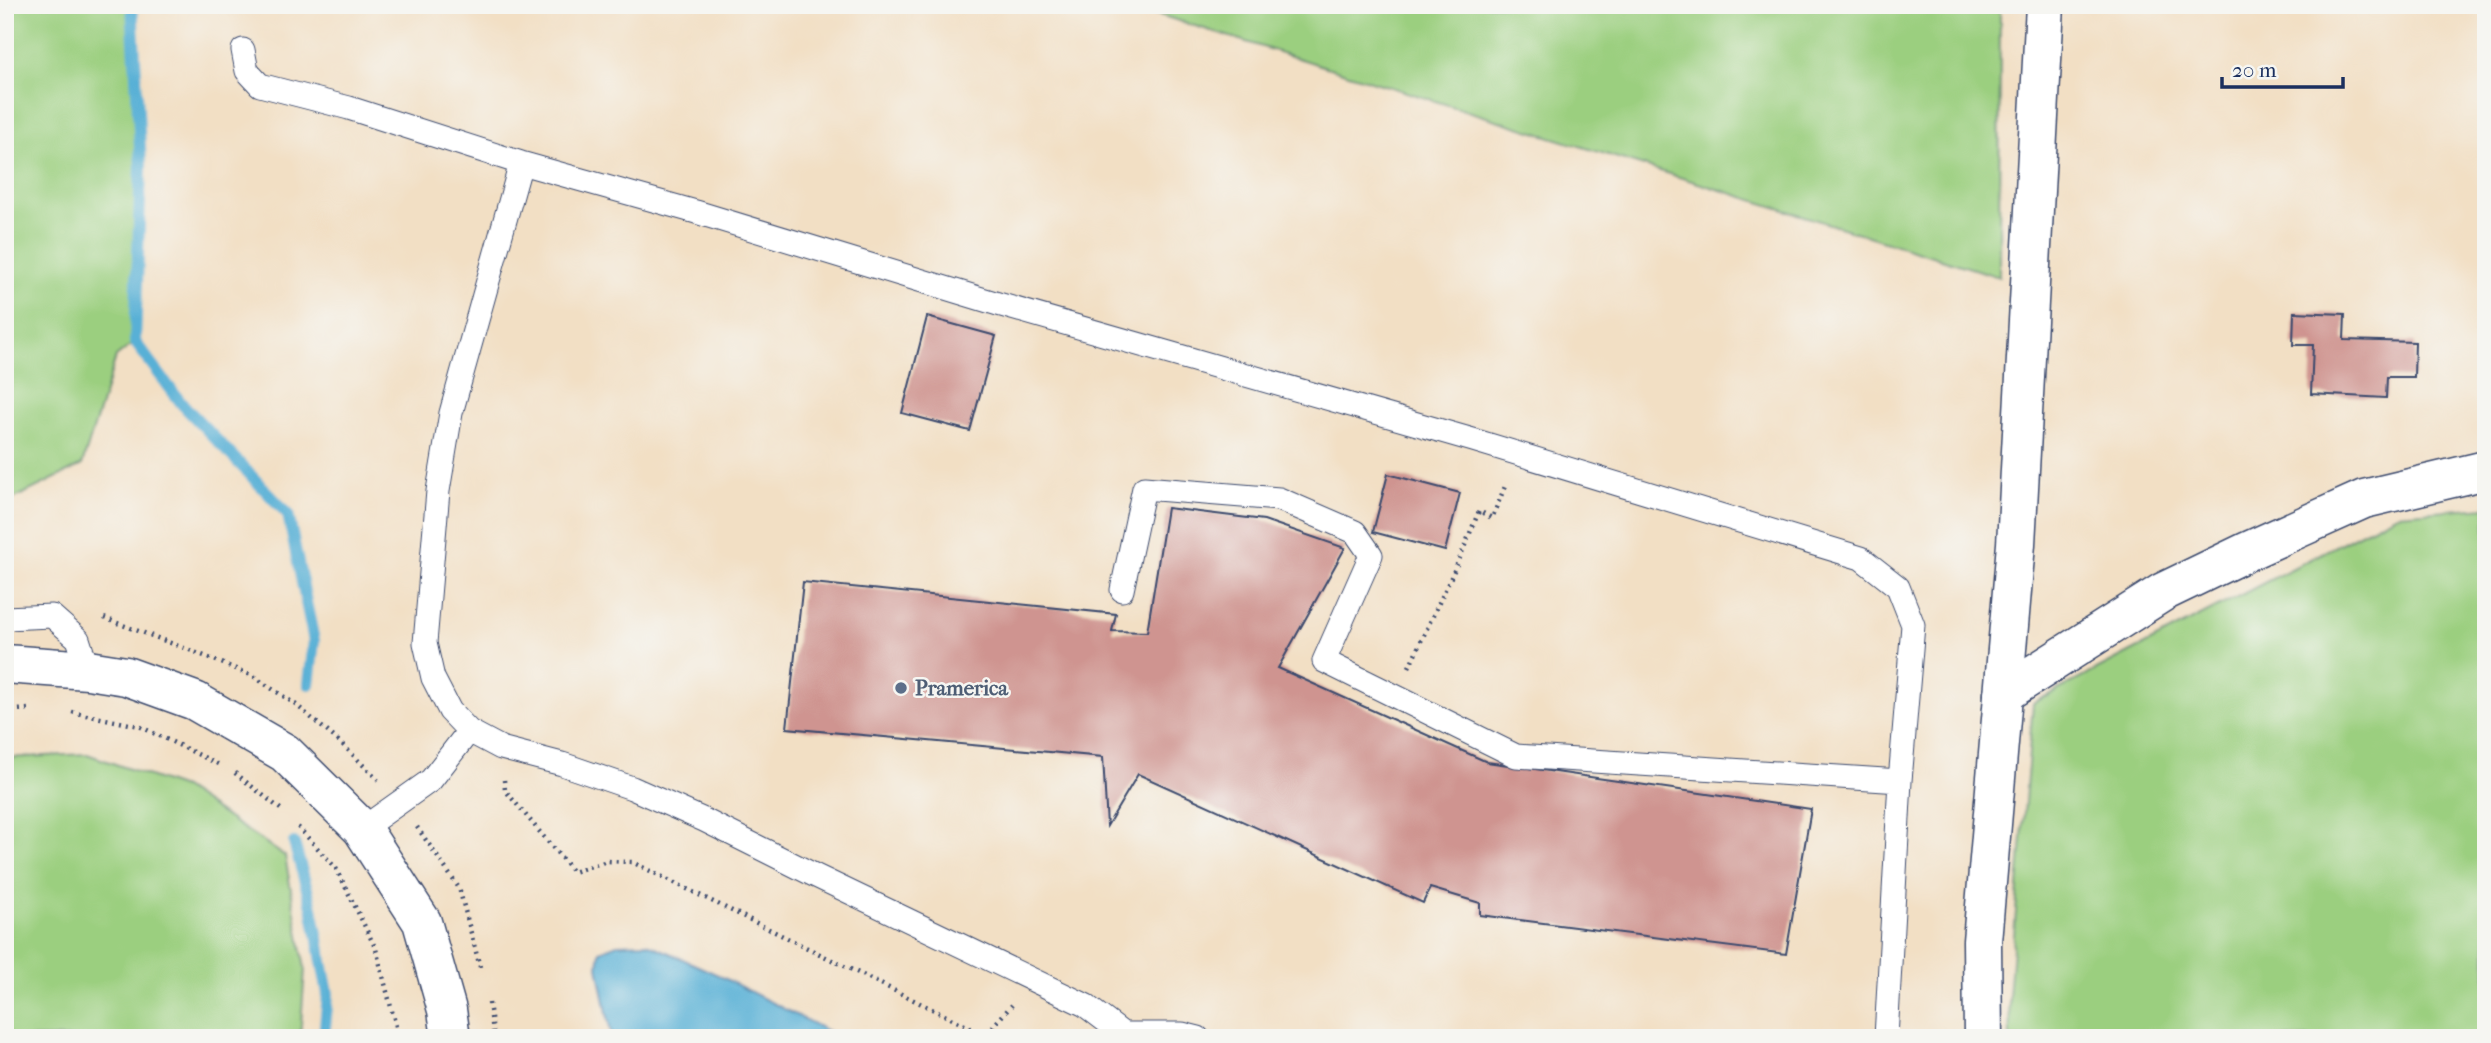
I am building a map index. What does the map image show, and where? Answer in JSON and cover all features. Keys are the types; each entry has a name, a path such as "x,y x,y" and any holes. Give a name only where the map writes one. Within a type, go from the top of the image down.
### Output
{"street":[{"path":"1983,1038 1982,941 2016,544 2045,5"},
{"path":"2003,694 2163,592 2246,552 2364,499 2486,470"},
{"path":"5,664 88,670 126,676 195,701 285,753 362,829 422,922 447,1010 451,1038"}],"lane":[{"path":"243,50 247,71 260,85 349,108 521,163 1518,454 1846,552 1872,565 1898,587 1913,625 1900,781 1886,1038"},
{"path":"521,163 451,413 438,491 425,643 433,678 450,711 469,731 501,748 562,764 632,788 704,820 1085,1004 1123,1036 1182,1034 1198,1038"},
{"path":"1122,590 1144,488 1279,499 1355,532 1371,555 1324,661 1516,756 1900,781"},
{"path":"5,618 52,615 78,639 88,670"},
{"path":"362,829 431,780 469,731"}],"path":[{"path":"1395,697 1479,511 1493,518 1518,454"},
{"path":"5,711 39,708"},
{"path":"63,710 139,726 219,765"},
{"path":"501,748 505,790 573,872 607,861 632,862 985,1035 1014,1002 1026,976"},
{"path":"231,770 286,814"},
{"path":"294,823 336,868 376,948 399,1038"}],"green space":[{"path":"5,5 132,5 141,166 135,342 116,357 82,465 5,503"},
{"path":"1128,5 2000,5 1999,277 1163,16"},
{"path":"2486,507 2486,1038 2010,1038 2009,997 2033,703 2397,514"},
{"path":"87,754 183,788 285,856 305,969 300,1038 5,1038 5,758"}],"water":[{"path":"647,943 716,974 841,1038 612,1038 598,967 600,951 617,944"}],"building":[{"path":"2294,312 2345,314 2344,340 2415,342 2414,377 2387,377 2386,398 2311,394 2313,345 2293,345"},
{"path":"927,317 996,336 970,431 902,413"},
{"path":"2482,353 2486,353 2486,389 2482,389"},
{"path":"1388,474 1460,493 1445,551 1373,532"},
{"path":"1167,508 1264,520 1345,548 1278,668 1487,762 1811,809 1786,954 1480,915 1480,903 1430,888 1423,903 1138,774 1107,826 1103,757 787,728 803,582 1116,614 1112,631 1147,632"}],"waterway":[{"path":"132,5 141,166 135,342 182,404 288,514 314,641 309,684"},
{"path":"294,843 312,907 328,994 324,1038"}],"place":[{"name":"Pramerica","path":"901,688"}]}
